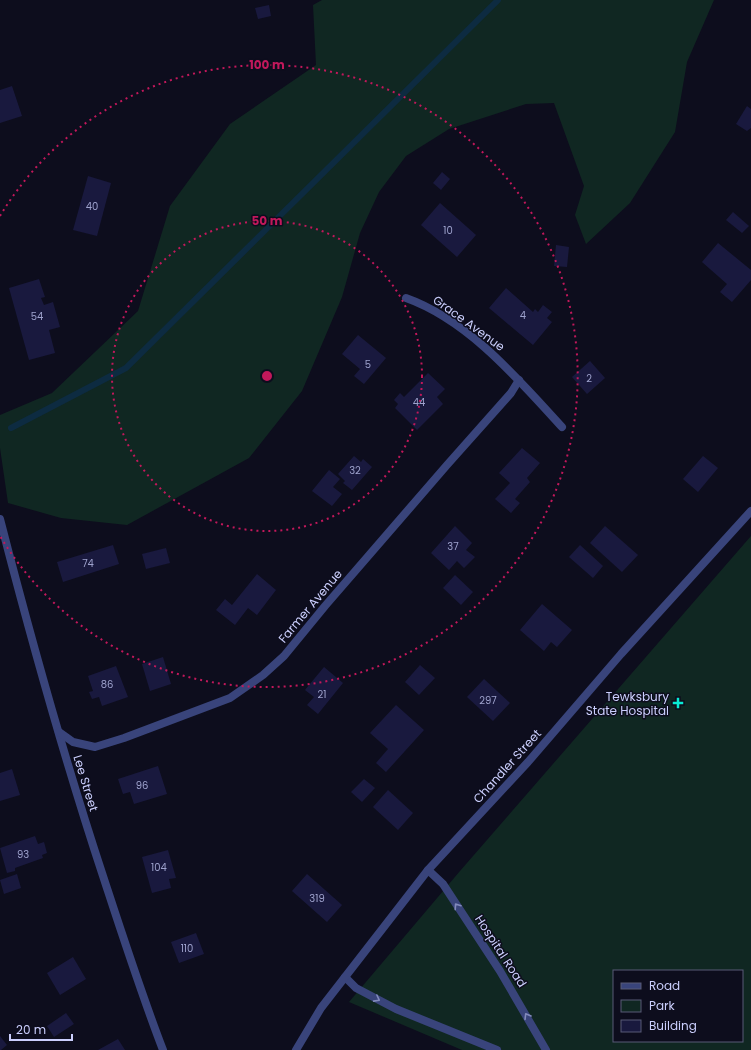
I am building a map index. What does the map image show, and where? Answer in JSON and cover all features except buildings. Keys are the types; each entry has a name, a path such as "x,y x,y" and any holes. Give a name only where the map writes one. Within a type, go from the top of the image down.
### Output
{"street":[{"name":"Grace Avenue","path":"406,298 425,305 491,352 562,427"},
{"name":"Farmer Avenue","path":"58,732 73,742 95,747 124,738 230,698 263,675 284,656 325,606 511,393 519,380"},
{"name":"Chandler Street","path":"296,1050 321,1008 428,870 528,762 621,654 751,511"},
{"name":"Lee Street","path":"0,519 31,641 86,824 136,980 163,1050"},
{"name":"Hospital Road","path":"428,870 443,884 496,965 546,1050"},
{"path":"345,977 356,988 396,1009 497,1050"}],"green space":[{"path":"322,0 714,0 687,62 675,132 630,203 586,244 575,215 584,186 554,103 526,104 449,129 406,156 379,192 360,233 342,297 302,391 249,458 127,525 61,518 8,503 0,448 0,415 52,393 138,311 170,206 230,124 316,65 313,5"},
{"name":"Tewksbury State Hospital","path":"751,536 751,1050 462,1050 349,1002 460,871"}],"waterway":[{"path":"11,428 126,368 498,0"}],"place":[{"name":"Tewksbury State Hospital","path":"678,703"}]}
